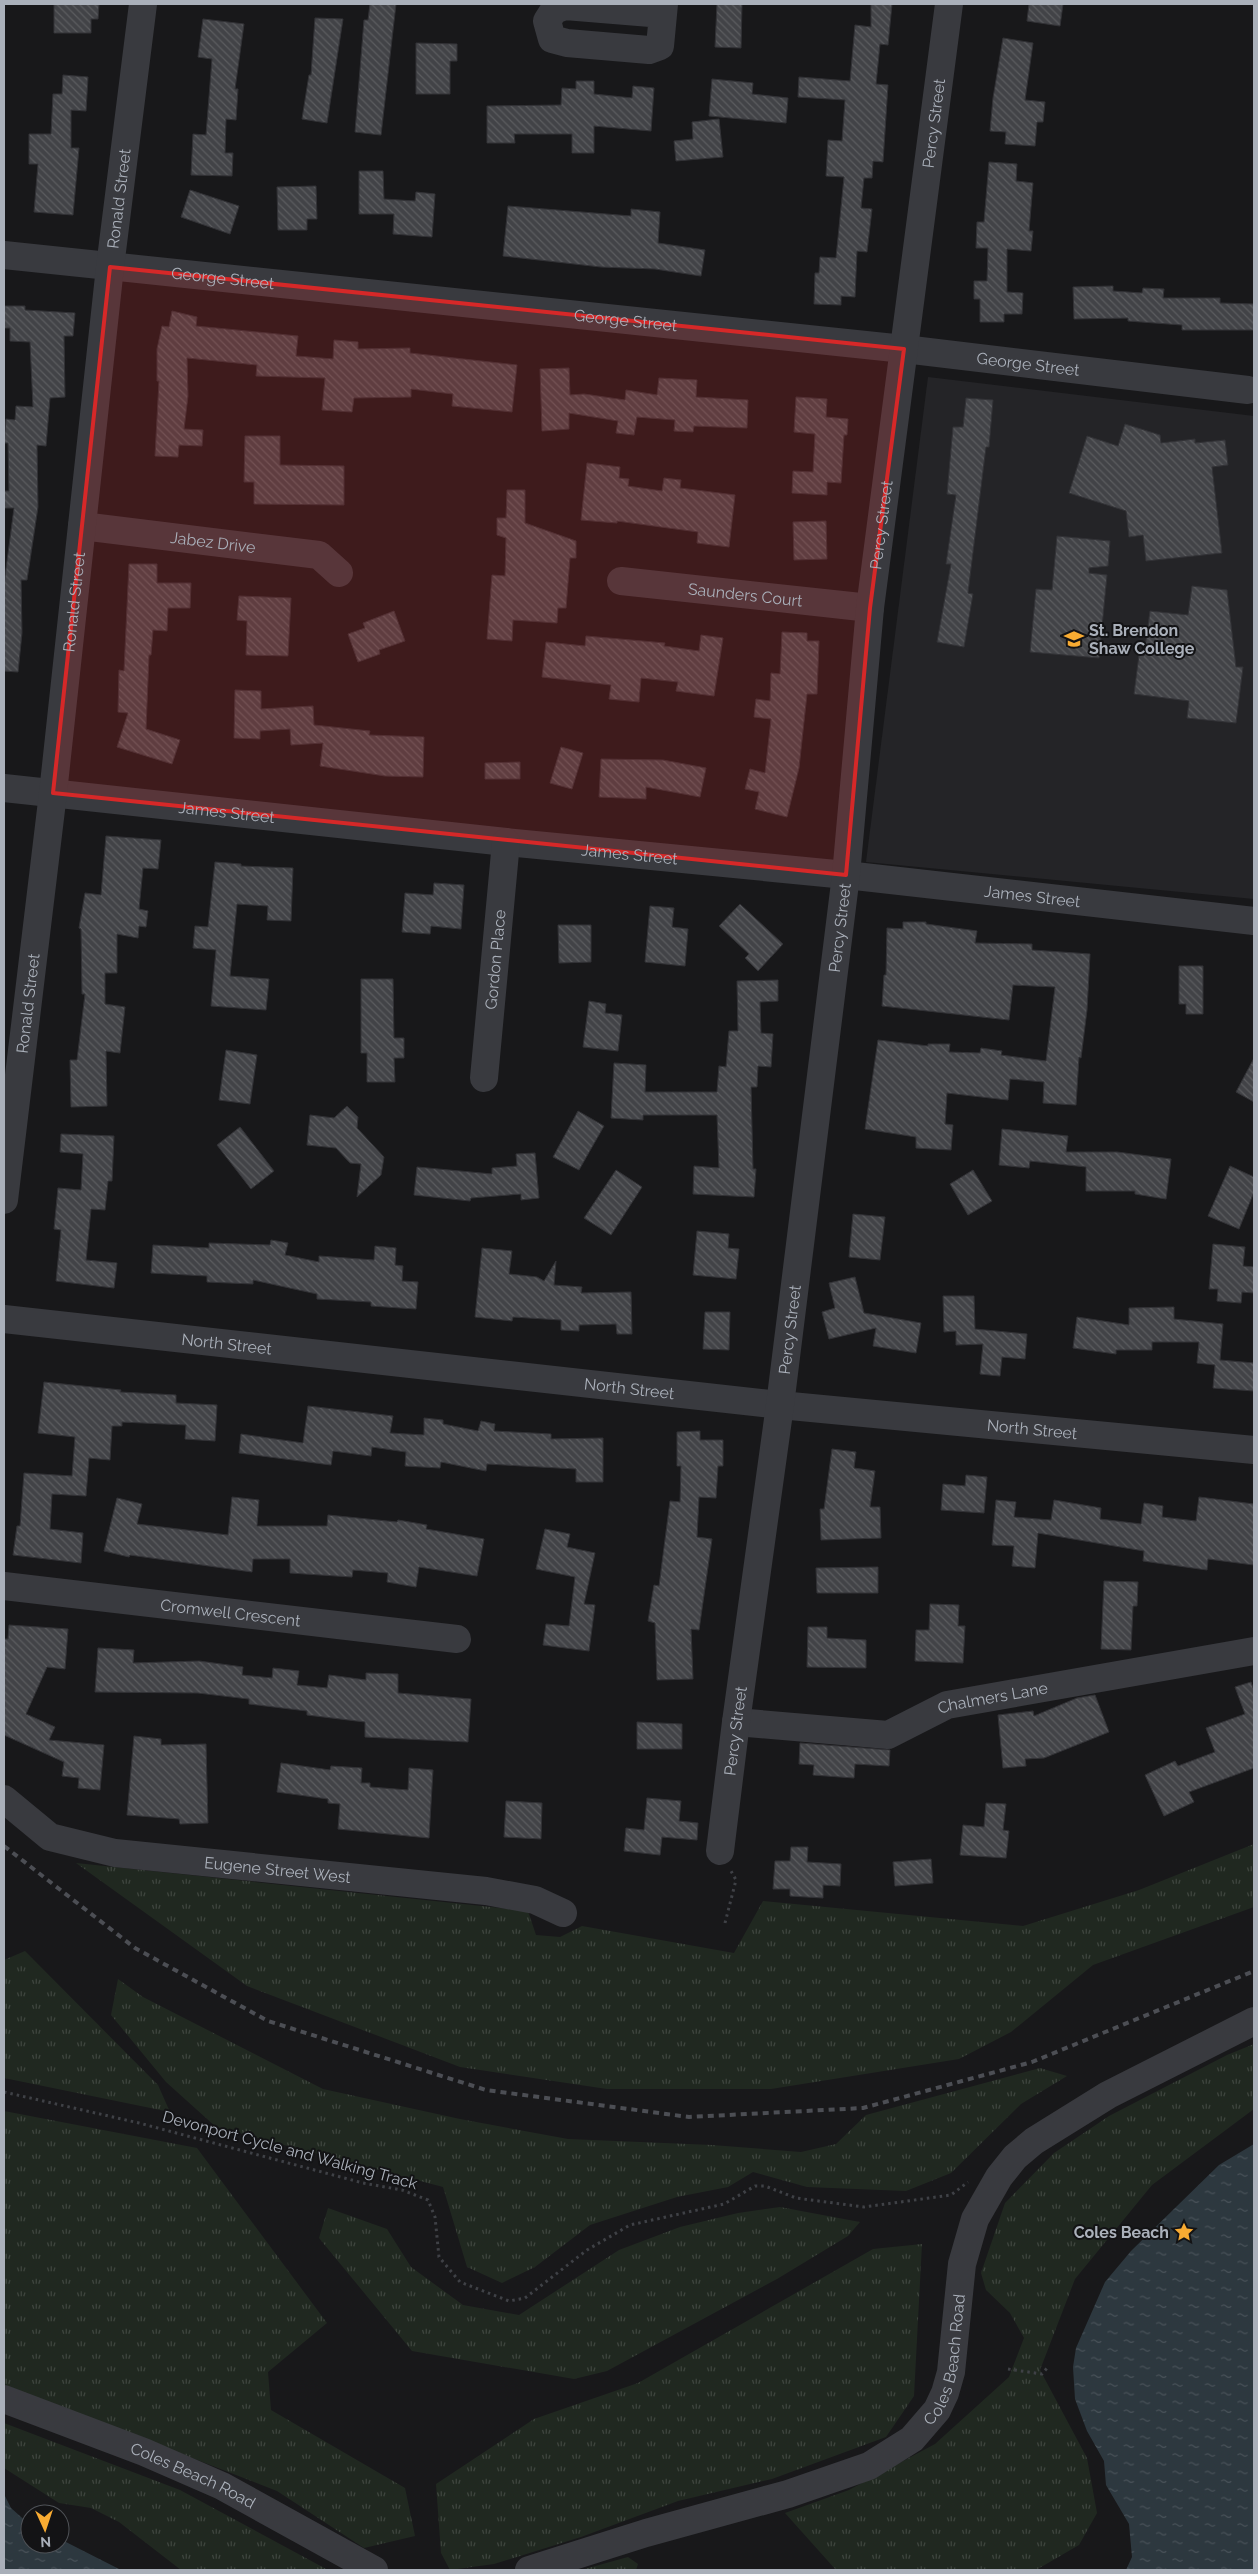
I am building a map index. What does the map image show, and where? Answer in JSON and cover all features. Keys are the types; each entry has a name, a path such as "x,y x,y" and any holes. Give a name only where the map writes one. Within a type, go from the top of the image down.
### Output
{"street":[{"name":"Ronald Street","path":"4,1200 53,793 110,267 143,4"},
{"name":"Percy Street","path":"720,1851 780,1405 846,875 870,608 949,4"},
{"name":"George Street","path":"4,255 904,348 1248,390"},
{"name":"Jabez Drive","path":"82,526 319,555 339,573"},
{"name":"Saunders Court","path":"621,581 870,608"},
{"name":"James Street","path":"4,788 506,842 846,875 1254,921"},
{"name":"Gordon Place","path":"484,1078 506,842"},
{"name":"North Street","path":"4,1319 780,1405 1254,1450"},
{"name":"Cromwell Crescent","path":"4,1586 457,1638"},
{"name":"Chalmers Lane","path":"736,1722 888,1735 947,1705 1254,1651"},
{"name":"Eugene Street West","path":"4,1799 50,1837 116,1853 486,1891 535,1900 563,1913"},
{"name":"Coles Beach Road","path":"530,2570 869,2466 912,2439 937,2410 945,2393 951,2372 962,2264 975,2219 999,2176 1034,2140 1100,2100 1254,2021"},
{"name":"Coles Beach Road","path":"4,2399 144,2452 222,2486 374,2570"}],"path":[{"path":"720,1851 736,1880 726,1923"},
{"name":"Devonport Cycle and Walking Track","path":"4,2092 139,2123 363,2183 402,2190 428,2200 435,2217 439,2256 460,2282 509,2301 525,2298 587,2250 630,2225 724,2204 755,2186 765,2186 796,2198 864,2207 951,2195 970,2181"},
{"path":"1008,2369 1042,2374 1048,2367"}],"highlighted area":[{"path":"110,267 904,349 870,608 846,875 53,793"}],"shaded area":[{"name":"St. Brendon Shaw College","path":"928,377 1254,416 1254,899 866,862"}],"green space":[{"path":"1254,1844 1254,1907 1093,1965 1011,2032 959,2059 771,2089 607,2089 460,2067 247,1986 76,1863 528,1911 536,1935 560,1937 582,1926 734,1953 763,1901 1023,1926 1139,1890"},
{"path":"25,1951 158,2085 170,2112 4,2078 4,1960"},
{"path":"118,1979 143,1997 323,2089 460,2119 568,2139 712,2145 801,2152 836,2144 866,2115 1040,2068 1067,2076 1021,2104 951,2173 906,2191 807,2187 753,2172 728,2187 677,2197 590,2225 535,2267 502,2283 467,2267 443,2187 216,2127 166,2082 111,2015"},
{"path":"1254,2044 1254,2109 1152,2185 1075,2279 1040,2370 1087,2458 1097,2513 1079,2545 1036,2570 836,2570 785,2513 849,2490 935,2444 1009,2377 1024,2338 1010,2313 986,2290 981,2273 1005,2203 1054,2153 1109,2116 1227,2055"},
{"path":"4,2111 197,2148 327,2323 268,2372 271,2410 405,2488 415,2536 364,2548 277,2491 4,2385"},
{"path":"780,2207 860,2222 848,2236 777,2279 607,2371 574,2379 412,2351 319,2238 328,2208 387,2229 411,2267 463,2305 519,2315 619,2250 680,2227 738,2213"},
{"path":"922,2244 914,2396 886,2437 772,2479 678,2501 581,2537 494,2564 450,2570 441,2553 436,2484 534,2419 638,2383 873,2249"},
{"path":"4,2423 180,2490 328,2570 181,2570 119,2522 91,2508 59,2503 4,2468"},
{"path":"628,2557 638,2564 636,2570 581,2570"}],"water":[{"path":"1254,2144 1254,2570 1126,2570 1132,2557 1129,2524 1106,2485 1104,2461 1087,2431 1075,2399 1073,2367 1076,2348 1105,2282 1131,2251 1219,2165"},
{"path":"4,2494 11,2508 20,2516 20,2554 70,2554 70,2544 121,2570 4,2570"}],"building":[{"path":"54,4 99,4 98,19 91,19 91,33 54,33"},
{"path":"370,4 396,4 381,135 355,132 364,20 368,20"},
{"path":"717,4 742,4 741,48 715,47"},
{"path":"871,4 892,4 888,45 880,44 876,84 888,85 883,162 873,161 872,178 864,178 861,208 872,209 867,252 857,251 855,297 841,296 841,305 814,304 815,273 819,273 820,257 836,258 844,177 826,176 828,140 842,141 845,100 798,97 799,77 850,81 855,25 871,27"},
{"path":"1029,4 1063,4 1060,26 1027,21"},
{"path":"315,18 343,19 327,123 302,119 309,75 311,75"},
{"path":"203,19 244,24 235,89 238,89 236,120 226,119 225,153 233,153 232,176 191,175 193,134 206,135 212,59 198,57"},
{"path":"1003,38 1033,43 1025,100 1045,102 1043,122 1037,122 1035,146 1005,144 1006,132 990,131 993,98"},
{"path":"416,43 457,44 457,61 450,61 450,94 416,94"},
{"path":"63,75 88,77 86,111 71,110 71,148 79,148 73,215 34,212 38,164 29,164 29,134 51,134 53,94 62,94"},
{"path":"712,79 753,83 752,94 788,98 786,123 709,116"},
{"path":"576,81 594,81 594,94 632,98 633,86 654,88 651,131 594,126 594,153 572,153 572,134 514,134 515,143 487,143 487,106 561,105 562,88 576,89"},
{"path":"719,119 723,157 676,161 674,141 693,139 692,122"},
{"path":"989,162 1017,164 1016,181 1033,183 1029,231 1033,231 1031,251 1007,249 1007,292 1023,293 1022,314 1004,314 1004,322 980,322 980,299 974,299 974,281 987,281 988,248 976,248 977,222 984,222"},
{"path":"359,171 383,171 384,199 415,201 416,192 435,194 432,237 393,234 394,214 359,214"},
{"path":"316,186 317,219 307,219 307,230 278,230 277,187"},
{"path":"190,190 239,206 230,234 181,217"},
{"path":"508,206 631,216 631,209 660,212 658,243 705,250 701,276 655,269 601,267 503,256"},
{"path":"1113,286 1113,291 1142,293 1143,288 1164,289 1163,298 1220,298 1220,303 1254,304 1254,330 1182,330 1182,325 1128,321 1128,318 1074,319 1073,287"},
{"path":"4,306 25,306 25,310 75,313 73,336 64,336 65,397 50,398 46,446 37,445 38,507 27,580 21,580 22,633 18,672 4,671 4,584 14,508 4,508 4,491 9,491 8,443 4,443 6,419 15,420 16,406 33,407 30,342 10,341 10,328 4,328"},
{"path":"172,311 197,317 196,326 298,336 296,356 333,359 334,340 358,342 358,349 410,348 410,353 517,365 512,412 452,406 453,394 411,389 411,397 354,398 352,412 322,410 325,378 256,376 257,365 187,358 188,396 184,429 203,430 202,446 179,445 178,457 155,456 159,381 157,381 157,349 162,326 169,327"},
{"path":"569,368 570,395 584,394 625,400 626,390 657,395 659,378 697,380 696,397 748,400 747,428 694,426 693,432 674,431 675,420 637,417 634,435 616,433 618,421 569,413 569,429 542,431 540,369"},
{"path":"796,397 827,399 826,417 848,419 847,435 844,435 841,483 827,482 827,495 792,493 793,471 813,472 815,434 794,432"},
{"path":"966,398 993,400 989,447 986,447 968,593 973,594 964,647 937,642 951,564 946,564 956,495 947,494 953,427 963,427"},
{"path":"1125,424 1160,435 1161,443 1195,439 1195,443 1225,440 1228,465 1212,467 1222,553 1146,561 1143,535 1129,537 1126,511 1069,493 1087,436 1118,446"},
{"path":"245,436 280,436 280,465 344,466 344,505 254,504 254,482 244,482"},
{"path":"587,463 620,467 619,478 629,479 628,486 662,491 664,478 681,480 680,488 735,495 729,547 697,543 698,532 617,521 617,523 581,520"},
{"path":"507,490 525,490 525,523 576,541 576,558 570,558 566,608 558,608 557,623 513,620 512,641 487,639 492,575 505,576 506,538 497,535 497,518 506,518"},
{"path":"826,521 827,559 794,560 793,522"},
{"path":"1057,536 1110,541 1108,566 1089,568 1089,573 1107,575 1099,658 1030,652 1036,589 1052,590"},
{"path":"129,564 157,564 157,583 191,583 190,608 168,608 167,631 153,630 151,655 149,655 146,729 180,740 172,764 117,747 128,713 118,712 119,670 124,671"},
{"path":"1192,586 1227,590 1236,667 1243,667 1236,723 1187,718 1189,701 1134,694 1139,655 1144,656 1150,611 1188,615"},
{"path":"239,596 291,598 288,656 246,655 247,621 237,620"},
{"path":"394,611 405,641 379,650 380,654 358,662 348,634 365,628 363,623"},
{"path":"782,632 807,633 807,641 819,641 817,694 807,694 799,768 787,817 755,809 759,792 745,789 750,769 765,773 771,719 754,717 756,699 770,701 771,673 780,674"},
{"path":"701,635 723,638 714,696 676,691 678,682 641,678 639,702 609,699 611,685 542,677 546,642 585,646 586,636 665,643 664,646 699,651"},
{"path":"235,690 261,691 261,709 313,706 314,725 370,731 369,735 424,737 423,777 385,776 320,766 323,743 291,745 290,729 260,731 260,739 234,738"},
{"path":"561,747 583,753 572,789 550,783"},
{"path":"601,759 663,760 706,768 700,797 646,787 646,799 599,797"},
{"path":"520,762 520,779 485,779 485,763"},
{"path":"106,836 161,840 158,869 143,868 139,909 148,911 146,927 139,926 138,938 117,934 117,973 105,973 105,1004 125,1007 120,1053 106,1051 107,1106 71,1107 70,1060 77,1060 85,994 82,994 81,929 79,928 85,893 101,895"},
{"path":"215,862 241,864 241,866 293,868 291,921 267,920 268,906 237,904 230,976 269,979 266,1010 211,1006 216,950 193,948 195,926 208,927"},
{"path":"434,883 464,885 461,929 431,926 430,934 402,932 405,893 433,895"},
{"path":"740,904 783,944 758,971 745,958 749,954 719,926"},
{"path":"650,906 674,908 672,927 688,929 685,966 645,962"},
{"path":"903,922 926,922 926,924 977,931 975,943 1032,944 1032,950 1090,954 1087,1010 1081,1058 1079,1057 1076,1105 1043,1103 1044,1082 1010,1079 1008,1100 947,1093 945,1124 953,1125 951,1150 916,1148 916,1137 865,1129 878,1040 928,1046 928,1044 950,1044 949,1052 980,1053 981,1048 1002,1051 1001,1055 1046,1061 1055,987 1013,985 1009,1020 882,1006 884,975 886,975 887,928 903,929"},
{"path":"558,925 591,925 591,962 559,963"},
{"path":"1179,966 1203,966 1203,1014 1186,1014 1186,1004 1179,1004"},
{"path":"361,979 393,979 394,1038 404,1038 404,1058 394,1058 395,1082 367,1082 367,1053 361,1053"},
{"path":"778,980 778,1001 760,1002 761,1033 773,1034 771,1067 758,1066 757,1087 751,1087 753,1169 756,1169 754,1197 693,1194 694,1166 719,1168 717,1115 643,1115 643,1120 611,1118 614,1063 646,1065 645,1092 717,1092 719,1066 726,1067 729,1031 738,1031 737,981"},
{"path":"589,1001 606,1004 605,1013 622,1015 618,1051 583,1047"},
{"path":"226,1050 257,1055 250,1104 219,1100"},
{"path":"1254,1058 1254,1102 1236,1092"},
{"path":"347,1106 358,1117 357,1128 384,1157 381,1175 357,1197 361,1164 350,1163 336,1148 307,1145 310,1115 334,1118"},
{"path":"578,1111 604,1126 579,1170 553,1157"},
{"path":"240,1127 274,1171 251,1189 217,1145"},
{"path":"1002,1129 1068,1136 1066,1152 1117,1152 1171,1159 1166,1199 1135,1194 1135,1191 1086,1191 1086,1167 1030,1161 1029,1168 999,1165"},
{"path":"61,1134 114,1136 112,1181 108,1181 105,1210 91,1209 86,1260 117,1263 114,1288 56,1281 61,1230 54,1229 58,1188 81,1190 83,1154 60,1152"},
{"path":"535,1153 539,1198 521,1200 521,1194 471,1198 470,1201 414,1195 417,1167 492,1174 492,1168 517,1166 516,1154"},
{"path":"1230,1166 1254,1177 1254,1192 1239,1229 1208,1216"},
{"path":"616,1170 642,1187 611,1235 584,1218"},
{"path":"973,1170 992,1201 968,1215 950,1184"},
{"path":"853,1214 885,1217 880,1260 849,1257"},
{"path":"697,1231 729,1234 728,1248 739,1249 736,1279 693,1275"},
{"path":"271,1240 288,1243 285,1255 319,1262 319,1256 374,1260 375,1246 396,1248 395,1265 403,1266 402,1281 418,1282 416,1309 371,1306 371,1302 317,1299 317,1294 253,1280 253,1284 207,1282 207,1276 151,1273 153,1245 209,1248 209,1243 270,1245"},
{"path":"1213,1244 1245,1247 1243,1266 1254,1267 1254,1293 1242,1292 1241,1303 1217,1301 1218,1289 1209,1289"},
{"path":"482,1248 512,1251 509,1274 537,1277 544,1281 556,1261 554,1285 582,1287 581,1293 631,1292 632,1334 617,1334 616,1324 579,1325 579,1331 561,1330 561,1320 513,1317 512,1321 475,1317"},
{"path":"855,1277 864,1313 921,1323 916,1353 873,1346 876,1328 829,1339 822,1312 835,1308 829,1283"},
{"path":"943,1296 974,1296 975,1329 1027,1334 1025,1359 1002,1357 1000,1376 980,1374 983,1344 956,1345 956,1331 944,1332"},
{"path":"1174,1307 1174,1319 1223,1324 1220,1360 1254,1363 1254,1391 1213,1388 1215,1365 1197,1363 1199,1342 1152,1342 1152,1350 1116,1350 1116,1354 1073,1348 1077,1317 1129,1325 1129,1308"},
{"path":"705,1312 730,1312 729,1350 703,1349"},
{"path":"44,1382 121,1390 120,1392 176,1395 176,1403 217,1405 215,1441 185,1439 186,1425 122,1422 122,1426 112,1426 110,1460 89,1458 86,1496 52,1494 50,1529 83,1533 81,1563 13,1555 17,1526 20,1526 24,1473 72,1476 75,1437 38,1433"},
{"path":"308,1406 393,1416 390,1433 424,1435 424,1418 443,1420 443,1424 478,1431 481,1421 495,1424 494,1431 551,1434 551,1439 603,1438 603,1482 576,1482 576,1469 487,1464 486,1471 441,1462 440,1468 405,1466 406,1452 372,1447 371,1456 333,1451 331,1465 239,1453 241,1434 303,1443"},
{"path":"700,1431 700,1440 723,1440 723,1466 718,1466 716,1498 699,1497 697,1537 712,1539 699,1630 691,1629 693,1679 657,1680 655,1623 648,1621 654,1585 659,1586 670,1501 680,1502 681,1466 677,1466 677,1432"},
{"path":"832,1449 856,1452 854,1468 875,1471 870,1507 880,1507 881,1538 821,1540 820,1509 824,1509"},
{"path":"966,1475 987,1477 984,1513 941,1510 943,1484 965,1486"},
{"path":"232,1497 259,1500 257,1526 327,1526 328,1515 397,1522 398,1520 427,1525 426,1529 484,1539 477,1576 419,1567 416,1587 387,1582 388,1573 353,1570 352,1577 290,1573 290,1559 253,1559 252,1572 130,1555 129,1557 104,1551 117,1498 142,1504 137,1524 228,1535"},
{"path":"1199,1497 1254,1504 1254,1565 1208,1559 1207,1570 1143,1561 1144,1551 1038,1533 1035,1568 1012,1566 1014,1546 992,1545 996,1500 1016,1502 1014,1517 1051,1520 1054,1500 1101,1508 1100,1519 1141,1524 1144,1503 1163,1506 1162,1517 1196,1521"},
{"path":"545,1529 570,1534 567,1547 595,1553 584,1604 595,1605 589,1651 543,1645 546,1624 569,1626 575,1577 536,1569"},
{"path":"878,1567 878,1593 817,1593 816,1568"},
{"path":"1104,1581 1138,1582 1137,1606 1133,1606 1131,1650 1101,1649"},
{"path":"930,1604 959,1605 958,1626 965,1626 963,1663 915,1661 916,1630 929,1630"},
{"path":"9,1625 68,1629 65,1669 47,1667 26,1714 55,1727 49,1740 104,1745 100,1790 78,1788 79,1778 62,1776 64,1762 4,1735 4,1639 8,1639"},
{"path":"808,1627 827,1627 827,1638 866,1640 866,1668 807,1667"},
{"path":"98,1648 134,1650 133,1663 199,1661 243,1667 242,1675 272,1678 273,1668 299,1671 297,1685 327,1688 329,1675 366,1680 366,1673 398,1674 398,1693 471,1699 468,1742 365,1737 365,1722 307,1715 307,1711 249,1704 249,1699 198,1693 95,1692"},
{"path":"1251,1682 1254,1691 1254,1768 1189,1792 1194,1802 1164,1816 1145,1775 1175,1761 1178,1766 1215,1752 1206,1728 1245,1714 1235,1687"},
{"path":"1095,1695 1109,1732 1044,1758 1025,1759 1026,1766 1003,1768 998,1715 1033,1711 1034,1716 1077,1698"},
{"path":"637,1722 682,1724 682,1749 637,1749"},
{"path":"134,1736 161,1739 161,1745 206,1744 208,1823 180,1824 179,1819 127,1815"},
{"path":"800,1743 890,1750 889,1766 855,1764 854,1778 813,1775 814,1765 799,1764"},
{"path":"281,1763 330,1770 331,1766 362,1768 361,1783 370,1783 370,1787 408,1790 409,1768 433,1770 429,1838 338,1829 340,1804 328,1803 328,1799 277,1792"},
{"path":"647,1798 681,1801 679,1821 698,1823 697,1840 662,1837 660,1855 624,1851 626,1828 644,1830"},
{"path":"506,1801 542,1803 541,1839 504,1837"},
{"path":"986,1803 1006,1804 1003,1830 1009,1831 1006,1858 960,1855 963,1825 984,1827"},
{"path":"791,1847 808,1847 807,1862 841,1864 840,1886 823,1885 823,1898 790,1896 790,1889 773,1889 775,1861 790,1861"},
{"path":"931,1859 933,1883 895,1886 893,1862"}],"railway":[{"path":"4,1846 135,1948 268,2021 486,2090 689,2117 863,2108 1032,2062 1254,1971"}],"place":[{"name":"St. Brendon Shaw College","path":"1074,639"},
{"name":"Coles Beach","path":"1184,2232"}]}
